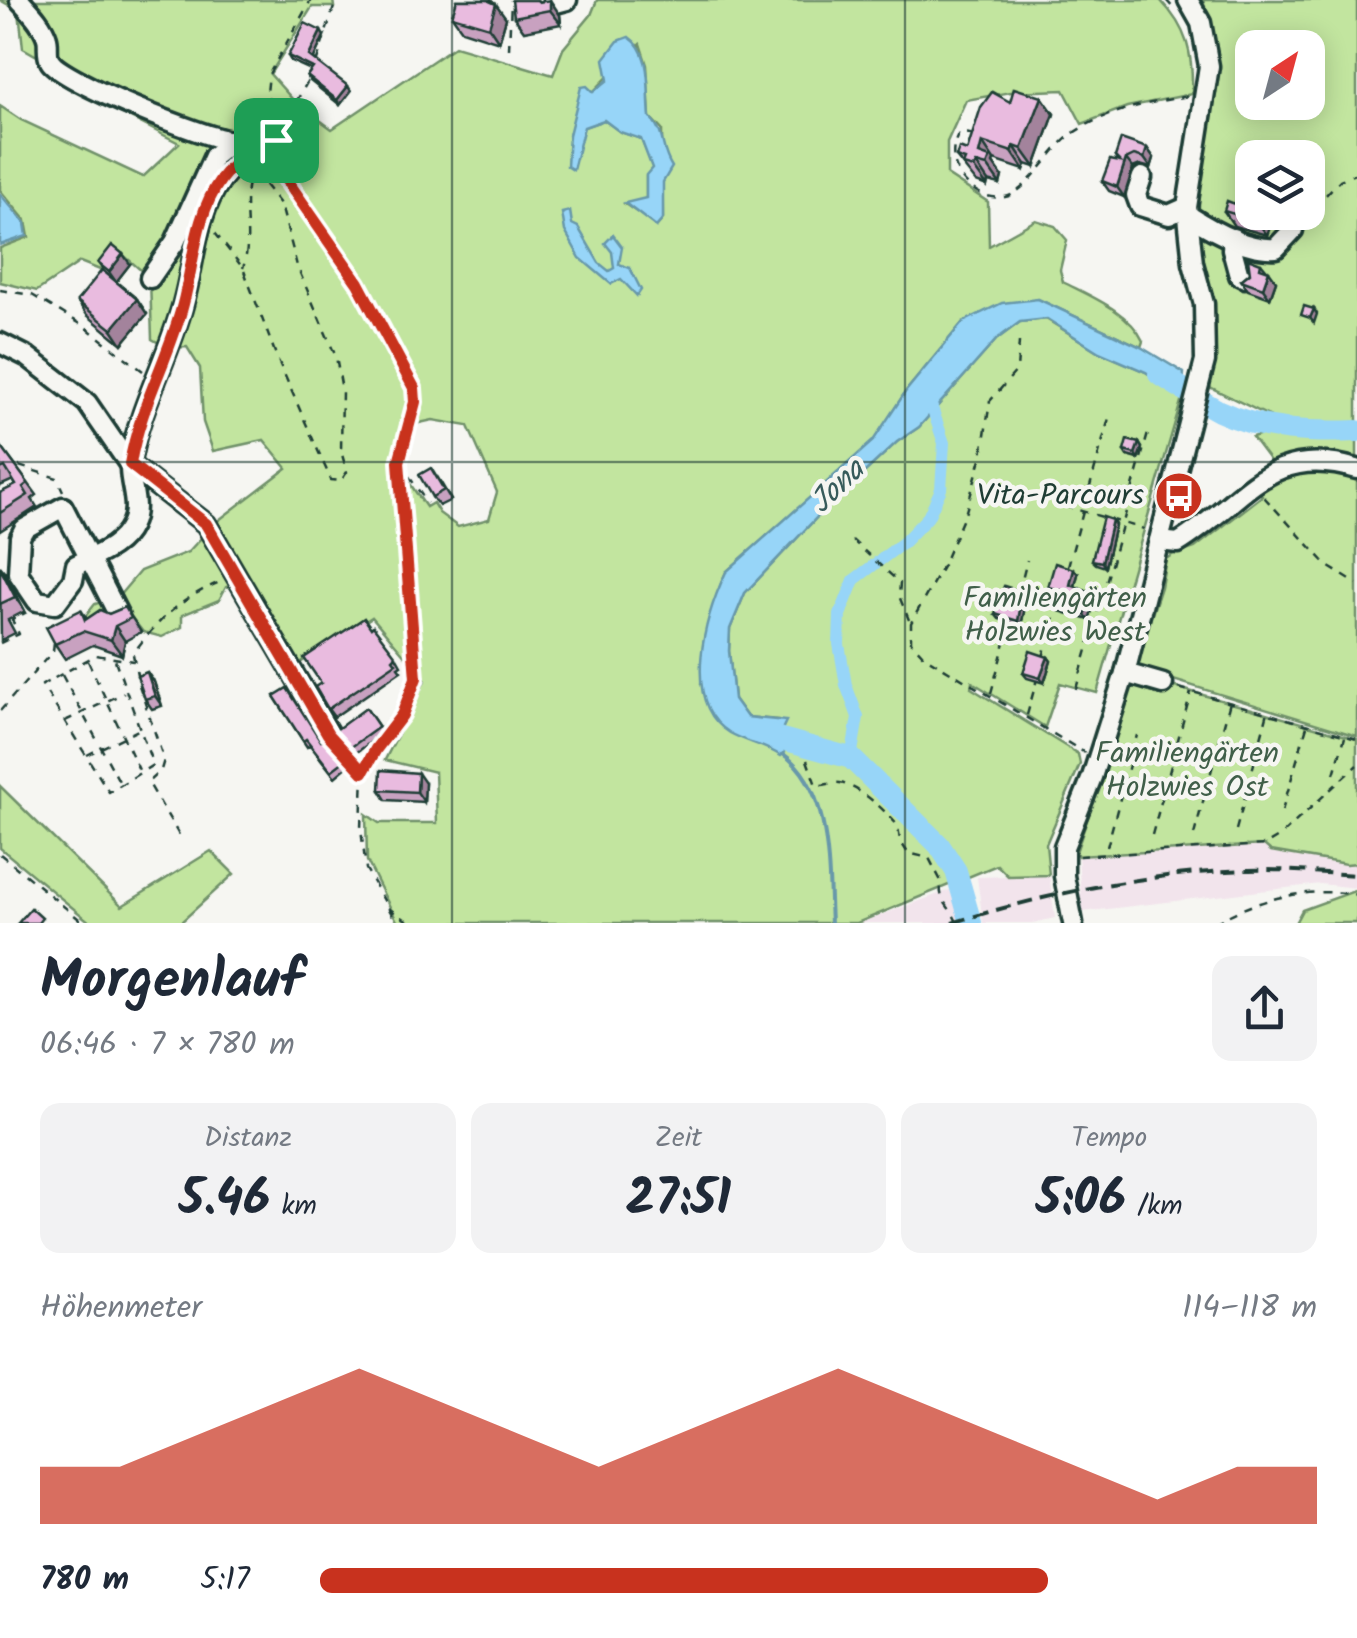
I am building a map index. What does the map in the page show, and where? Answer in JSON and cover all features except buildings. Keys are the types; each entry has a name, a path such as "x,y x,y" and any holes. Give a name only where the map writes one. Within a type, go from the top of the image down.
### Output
{"street":[{"path":"20,0 43,28 50,60 72,79 164,118 232,141"},
{"path":"1073,923 1062,855 1125,673 1155,536 1193,415 1205,361 1205,316 1193,263 1188,211 1206,94 1207,43 1201,22 1182,6"},
{"path":"150,278 175,242 214,156 232,141 259,131 276,140"},
{"path":"119,616 90,558 63,507 24,529 20,536 18,573 37,601 56,604 66,594 76,565 90,558 124,537 136,506 130,464 139,424 184,304 201,224 220,180 237,161 276,140"},
{"path":"1142,177 1136,194 1140,206 1169,215 1188,211 1233,238 1268,249 1276,248 1293,230"},
{"path":"1233,238 1234,260 1239,275 1245,278"},
{"path":"0,343 28,357 87,403 130,464 206,524 328,734"},
{"path":"1155,536 1176,544 1283,466 1306,460 1357,469"},
{"path":"1125,673 1164,684"}],"path":[{"path":"311,0 267,82 285,178 358,283 414,388 415,402 399,462 416,678 402,715 363,772 364,863 396,923"},
{"path":"296,102 323,46 333,0"},
{"path":"509,49 511,0"},
{"path":"1166,0 1182,6"},
{"path":"983,138 960,132 952,160 960,178 981,195 1004,198 1020,188 1070,135 1095,120 1139,104 1206,94"},
{"path":"1325,196 1340,180 1357,173"},
{"path":"201,224 214,232 242,268 331,480 341,481 347,472 336,357 297,266 282,206 262,181 249,178 248,252 242,268"},
{"path":"0,290 32,295 84,326 136,368 144,372 160,370"},
{"path":"911,623 944,563 966,511 982,454 990,401 1017,370 1019,342"},
{"path":"1068,567 1109,418"},
{"path":"1076,690 1148,430"},
{"path":"399,462 427,503"},
{"path":"19,466 57,478 63,487 63,507"},
{"path":"1254,484 1318,557 1357,584"},
{"path":"1064,506 1155,536"},
{"path":"854,541 900,583 898,596 911,623 911,642 918,650 1097,760"},
{"path":"1016,599 1027,560"},
{"path":"179,836 148,782 161,770 164,760 132,662 133,654 170,611 200,590 236,576"},
{"path":"0,643 19,634 12,620 31,610 37,601"},
{"path":"1042,660 1058,604"},
{"path":"990,694 1011,618"},
{"path":"1,707 53,651 54,640"},
{"path":"115,660 153,766 109,792 42,684 96,655 132,662"},
{"path":"88,660 141,773"},
{"path":"61,674 122,785"},
{"path":"1026,716 1036,679"},
{"path":"1164,684 1357,739"},
{"path":"1152,835 1191,691"},
{"path":"64,722 125,692"},
{"path":"1194,836 1230,702"},
{"path":"1236,830 1268,712"},
{"path":"1282,811 1307,725"},
{"path":"86,755 139,729"},
{"path":"328,734 363,772"},
{"path":"1106,847 1137,735"},
{"path":"1334,774 1345,736"},
{"path":"807,760 816,784 838,783 867,794 898,826 900,841 908,853 930,858 942,883 942,900 951,907 957,923"},
{"path":"1078,856 1264,845 1280,836 1357,765"},
{"path":"0,854 84,923"},
{"path":"1214,923 1249,906 1282,898 1316,893 1357,896"},
{"path":"387,907 411,923"}],"shaded area":[{"path":"1265,845 1271,851 1357,863 1357,888 1320,884 1082,912 1078,856"},
{"path":"1049,875 1055,918 1033,923 983,923 977,877"},
{"path":"950,890 961,923 859,923"}],"green space":[{"name":"Familiengärten Holzwies West","path":"0,0 333,0 334,7 312,7 270,74 294,101 283,120 262,134 233,141 277,140 285,178 342,260 286,173 282,150 302,107 332,129 455,46 553,75 563,49 591,15 597,0 1160,0 1177,21 1187,43 1192,94 1127,107 1082,124 1064,90 1011,92 966,100 947,142 947,175 988,202 989,246 1036,220 1055,226 1067,240 1060,270 1063,282 1119,313 1137,331 1143,341 1141,347 1038,299 963,322 906,391 874,441 726,572 711,613 704,654 701,684 781,746 782,728 778,720 747,717 734,699 730,629 745,593 821,513 897,442 919,427 997,339 1020,322 1046,319 1099,352 1146,372 1182,398 1097,693 1060,683 1045,727 972,682 971,688 1078,754 1080,764 1046,844 1049,875 1008,876 997,865 857,923 398,923 367,861 366,814 379,823 437,823 435,772 385,760 425,680 418,672 400,469 426,507 433,503 439,513 458,527 489,519 497,492 468,426 433,420 410,425 419,398 415,391 415,402 392,461 412,664 372,617 300,663 296,671 242,583 226,587 219,600 182,615 182,627 162,637 143,632 132,618 80,623 95,604 118,597 140,571 188,552 215,523 287,468 264,440 213,451 203,422 200,368 187,347 168,348 152,339 150,278 121,253 100,270 80,262 37,291 0,282 0,248 29,237 26,221 0,190 0,106 21,120 143,177 179,143 51,77 56,67 23,48 19,11","holes":["640,44 647,65 650,117 662,130 663,219 657,226 625,204 646,199 646,176 653,168 641,139 620,132 604,120 584,127 593,92"]},
{"path":"1203,0 1357,0 1357,736 1134,668 1161,587 1166,559 1178,551 1195,548 1262,496 1254,484 1270,461 1252,437 1289,426 1208,386 1214,350 1212,302 1197,232 1217,57"},
{"name":"Familiengärten Holzwies Ost","path":"1133,675 1357,739 1357,863 1271,851 1264,845 1078,856 1076,852"},
{"path":"0,786 122,906 211,851 234,874 180,923 91,923 0,848"},
{"path":"1357,890 1357,923 1295,923 1302,910"}],"water":[{"path":"629,37 645,62 650,117 659,130 672,167 663,182 663,219 656,227 625,203 646,198 646,175 652,168 641,139 620,132 604,120 584,127 573,170 567,166 569,135 581,87 587,86 593,92 608,80 604,59 618,41"},
{"path":"0,194 25,223 27,236 0,245"},
{"path":"570,211 572,224 609,271 614,268 612,252 605,243 613,235 622,247 619,264 630,268 641,290 637,296 621,279 611,284 580,258 565,231 562,213"},
{"path":"1038,299 1141,347 1184,373 1182,398 1146,372 1099,352 1047,319 1020,322 997,339 919,427 897,442 821,513 745,593 730,629 734,699 747,717 786,721 780,734 785,752 781,756 730,733 714,719 701,680 705,633 726,572 873,441 906,391 963,322 1002,303"}],"waterway":[{"name":"Jona","path":"1159,374 1219,411 1252,423 1304,431 1357,431"},
{"path":"851,758 858,717 846,685 839,644 840,615 854,580 904,542 928,517 941,489 944,443 929,399"},
{"name":"Jona","path":"753,731 851,758 939,845 956,871 971,923"},
{"path":"783,754 799,769 819,808 827,855 831,923"}],"railway":[{"path":"952,923 1061,894 1173,875 1262,870 1357,875"}],"place":[{"name":"Vita-Parcours","path":"1179,496"}],"route":[{"path":"276,140 281,171 358,283 414,388 415,402 399,462 416,678 402,715 363,772 328,734 206,524 130,464 139,424 184,304 206,206 220,180 237,161 276,140"}]}
